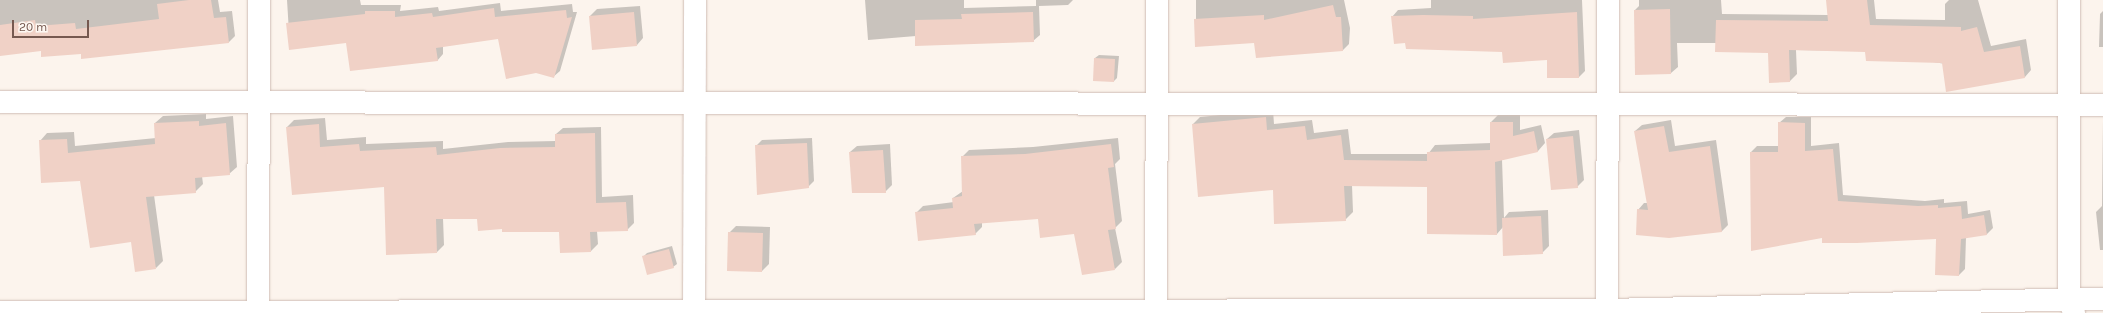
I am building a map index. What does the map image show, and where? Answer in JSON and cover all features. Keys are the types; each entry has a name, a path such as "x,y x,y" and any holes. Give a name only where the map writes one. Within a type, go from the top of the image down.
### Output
{"street":[{"path":"258,312 259,0"},
{"path":"694,311 695,0"},
{"path":"1156,311 1157,0"},
{"path":"1607,310 1608,0"},
{"path":"2069,0 2071,306"},
{"path":"0,102 2103,106"},
{"path":"0,312 1607,310 2071,306 2103,299"}],"building":[{"path":"189,0 211,0 214,18 226,17 229,43 81,59 81,54 41,57 41,51 0,56 0,25 35,20 36,26 75,23 76,29 159,19 157,4"},
{"path":"1826,0 1867,0 1870,25 1961,27 1961,31 1977,27 1984,52 2020,46 2025,78 1946,92 1942,63 1866,61 1865,52 1789,50 1790,82 1769,83 1768,53 1715,52 1716,20 1828,21"},
{"path":"1333,5 1336,17 1341,17 1343,51 1256,58 1254,43 1195,47 1194,19 1264,15 1264,20"},
{"path":"494,8 495,17 566,10 567,18 572,17 554,78 536,73 506,79 498,39 436,48 438,61 350,71 346,43 289,50 286,23 365,14 365,11 395,11 395,17 432,13 433,17"},
{"path":"1670,9 1671,74 1635,75 1634,10"},
{"path":"634,12 637,46 592,50 589,16"},
{"path":"1033,12 1034,42 915,46 915,20 962,19 961,14"},
{"path":"1577,12 1579,78 1547,78 1547,60 1503,63 1502,52 1406,49 1405,43 1394,44 1391,16 1473,16 1473,19"},
{"path":"1094,58 1115,59 1114,82 1093,81"},
{"path":"1266,117 1267,130 1305,126 1307,140 1341,135 1344,160 1427,161 1427,152 1490,150 1490,122 1513,122 1513,136 1534,131 1538,152 1495,162 1497,235 1427,234 1427,187 1344,186 1346,221 1274,224 1273,190 1198,197 1192,124"},
{"path":"199,121 199,126 226,123 230,175 195,178 196,193 146,197 156,269 135,272 131,242 90,248 80,181 41,183 39,140 67,139 68,153 155,144 154,123"},
{"path":"1778,122 1805,123 1805,151 1833,149 1838,201 1918,206 1938,205 1938,208 1961,206 1962,219 1984,215 1987,235 1961,239 1959,276 1935,275 1936,239 1857,243 1822,243 1822,238 1751,251 1750,152 1778,152"},
{"path":"319,124 320,147 359,144 360,151 436,147 437,155 500,148 555,147 555,134 595,133 596,203 626,202 628,231 590,232 591,252 560,253 559,232 502,232 502,229 478,231 477,219 436,219 437,253 386,255 384,187 292,195 286,127"},
{"path":"1664,126 1669,152 1710,146 1722,232 1669,238 1636,235 1637,209 1648,210 1634,131"},
{"path":"1573,136 1578,188 1551,190 1546,139"},
{"path":"807,143 809,188 757,195 755,145"},
{"path":"1111,144 1114,167 1108,168 1116,229 1108,230 1115,270 1082,275 1074,234 1040,238 1038,219 974,224 976,235 918,241 915,212 953,208 952,198 962,196 961,156 1025,154"},
{"path":"883,150 886,193 852,193 849,152"},
{"path":"1541,216 1543,254 1503,256 1502,218"},
{"path":"728,232 763,233 762,272 727,271"},
{"path":"669,249 674,268 647,275 642,256"}]}
